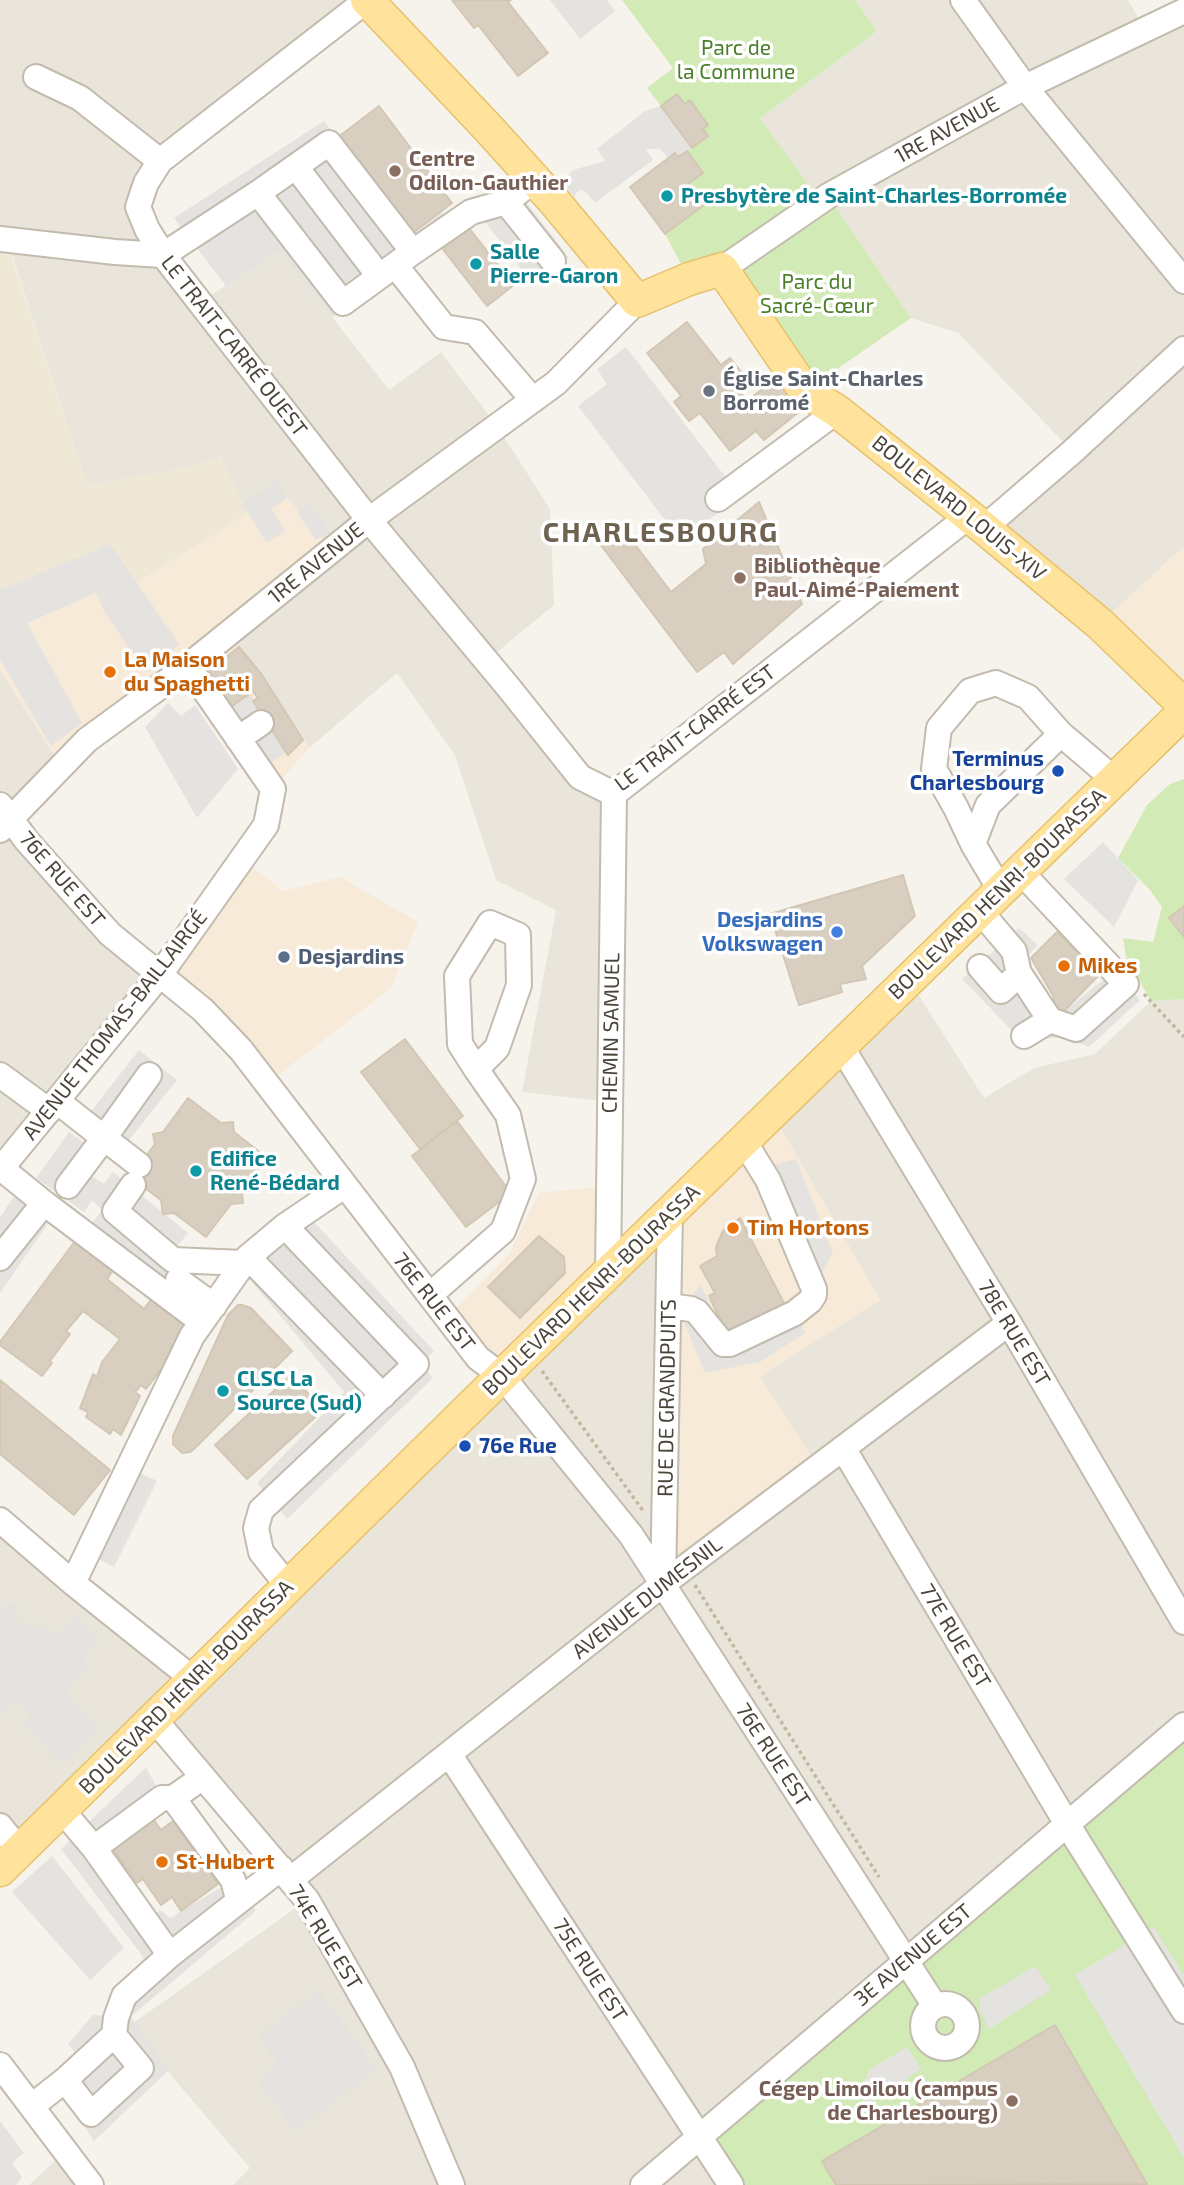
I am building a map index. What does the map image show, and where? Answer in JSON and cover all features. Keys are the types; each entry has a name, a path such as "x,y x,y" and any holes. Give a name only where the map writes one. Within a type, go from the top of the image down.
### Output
{"main road":[{"path":"367,0 534,180 637,301 689,279 722,269"},
{"name":"BOULEVARD LOUIS-XIV","path":"722,269 805,391 837,411 977,522 1100,624 1184,705"},
{"name":"BOULEVARD HENRI-BOURASSA","path":"10,1860 1184,712"}],"street":[{"name":"LE TRAIT-CARRÉ OUEST","path":"367,0 160,161 146,183 138,207 147,229 163,255 369,520"},
{"path":"963,0 1025,87 1184,281"},
{"name":"1RE AVENUE","path":"722,269 828,196 1025,87 1184,11"},
{"path":"36,77 80,98 160,161"},
{"path":"0,239 163,255 329,143 395,264"},
{"path":"296,166 395,264 444,327 475,332 533,400"},
{"path":"258,193 343,303 471,212 506,202 534,180"},
{"path":"506,202 553,261"},
{"name":"1RE AVENUE","path":"4,818 87,740 188,666 369,520 556,383 637,301"},
{"name":"LE TRAIT-CARRÉ EST","path":"369,520 580,777 614,794 1072,452 1184,349"},
{"path":"718,499 837,411"},
{"name":"AVENUE THOMAS-BAILLAIRGÉ","path":"1,1169 159,976 266,825 273,789 188,666"},
{"path":"1001,891 1067,921 1126,985 1076,1029 1050,1020 1019,973 1001,891 934,769 939,728 970,691 996,683 1028,697 1061,734 1115,780"},
{"path":"238,739 261,723"},
{"path":"973,844 988,806 1061,734"},
{"name":"CHEMIN SAMUEL","path":"608,1273 614,794"},
{"name":"76E RUE EST","path":"4,818 110,934 203,1010 241,1049 478,1359 502,1376 631,1535 935,2006"},
{"path":"430,1295 503,1231 523,1179 508,1115 476,1069 460,1044 457,976 491,923 518,935 519,985 497,1048 476,1069"},
{"path":"981,967 1001,991 1019,973"},
{"path":"1024,1036 1050,1020"},
{"name":"78E RUE EST","path":"841,1046 1009,1323 1184,1622"},
{"path":"0,1075 104,1138 136,1175 115,1211 173,1260 246,1260 383,1396"},
{"path":"68,1186 149,1075"},
{"path":"669,1306 696,1312 723,1344 730,1344 795,1312 810,1301 814,1294 768,1180 744,1141"},
{"path":"1,1169 44,1203 208,1314"},
{"path":"73,1583 192,1336 246,1260 285,1226 344,1186"},
{"path":"0,1258 44,1203"},
{"name":"RUE DE GRANDPUITS","path":"663,1584 670,1213"},
{"path":"285,1226 416,1363 261,1510 256,1528 261,1552 288,1586"},
{"path":"178,1280 208,1314"},
{"name":"AVENUE DUMESNIL","path":"114,2035 116,2018 124,1996 239,1897 286,1874 449,1754 663,1584 1009,1323"},
{"name":"77E RUE EST","path":"843,1448 1067,1824 1184,2011"},
{"path":"0,1520 73,1583 193,1679"},
{"name":"74E RUE EST","path":"153,1719 307,1900 402,2067 452,2185"},
{"name":"3E AVENUE EST","path":"643,2185 1184,1725"},
{"name":"75E RUE EST","path":"449,1754 731,2185"},
{"path":"178,1805 204,1777"},
{"path":"93,1848 162,1798 178,1805"},
{"path":"178,1805 181,1825 212,1868 239,1897"},
{"path":"61,1809 93,1848 170,1955"},
{"path":"0,1826 10,1860"},
{"path":"32,2106 114,2035 141,2068 90,2113 65,2080"},
{"path":"0,2064 91,2185"}],"path":[{"path":"527,1352 664,1540"},
{"path":"684,1568 879,1877"}],"shaded area":[{"path":"0,0 367,0 160,161 138,207 200,303 279,249 389,390 441,352 497,426 550,509 554,605 486,661 509,688 614,794 610,1102 522,1092 556,910 496,880 455,755 397,673 309,748 270,686 228,633 248,513 220,456 199,465 87,486 7,240 0,239"},
{"path":"550,0 607,0 615,11 580,39"},
{"path":"855,0 1128,0 1145,30 1184,11 1184,546 1100,624 984,528 1072,451 958,333 911,318 828,197 820,201 760,118 877,31"},
{"path":"661,106 692,148 678,157 668,158 660,149 646,149 653,160 595,203 581,190 575,197 560,181 573,170 605,161 597,149 645,111"},
{"path":"324,121 410,234 441,211 449,222 480,205 515,177 523,198 569,258 535,287 483,219 438,243 332,317 279,250 226,286 196,247 182,257 167,237 182,229 174,218"},
{"path":"0,239 6,240 87,486 199,465 220,456 248,513 134,585 117,553 0,599"},
{"path":"626,347 740,496 681,541 578,406 607,384 597,369"},
{"path":"276,481 287,498 271,509 285,531 267,543 242,504"},
{"path":"282,491 332,549 229,633 270,686 309,748 273,789 188,666 62,767 0,670 0,599 118,553 135,585"},
{"path":"310,503 329,532 316,540 297,512"},
{"path":"110,544 179,644 151,671 145,672 104,611 96,593 27,623 82,723 51,746 0,660 0,590"},
{"path":"1184,546 1184,705 1100,624"},
{"path":"0,670 62,767 11,820 159,976 0,1170"},
{"path":"250,694 288,751 266,766 228,709"},
{"path":"168,703 181,716 195,705 238,769 197,818 145,727"},
{"path":"1103,842 1138,880 1114,927 1064,879"},
{"path":"242,859 283,891 340,877 418,922 391,988 267,1084 159,976"},
{"path":"1019,928 1038,945 1024,960 1057,1017 1114,971 1140,1000 1089,1047 1065,1037 1022,1041 962,979"},
{"path":"909,980 984,1098 1034,1068 1095,1054 1151,1001 1184,999 1184,1725 731,2185 233,2185 250,2168 129,2026 307,1900 154,1719 0,1870 0,1520 194,1679 670,1213 760,1376 880,1300 772,1113"},
{"path":"139,1050 177,1080 125,1145 88,1115"},
{"path":"772,1113 880,1300 760,1376 818,1467 663,1584 670,1213"},
{"path":"69,1132 97,1152 84,1171 104,1184 113,1172 188,1233 175,1249 170,1286 89,1227 102,1210 92,1200 84,1212 36,1178"},
{"path":"796,1159 833,1253 818,1280 769,1166"},
{"path":"608,1186 608,1273 502,1376 447,1318 509,1254 539,1193"},
{"path":"18,1191 53,1216 0,1293 0,1217"},
{"path":"314,1222 434,1351 422,1365 433,1378 287,1519 257,1483 344,1392 246,1275"},
{"path":"701,1284 721,1332 791,1302 805,1333 760,1362 705,1373 680,1312"},
{"path":"118,1462 157,1481 114,1567 76,1548"},
{"path":"10,1602 21,1608 14,1617 33,1630 38,1623 58,1637 77,1616 101,1641 84,1657 89,1667 65,1694 98,1729 60,1763 24,1724 31,1714 15,1701 0,1718 0,1615"},
{"path":"146,1767 166,1806 103,1846 149,1920 160,1910 170,1918 225,1885 175,1823 187,1807 256,1911 134,2014 111,2015 131,2017 169,2070 94,2141 65,2097 89,2070 68,2044 93,2015 109,2016 121,1984 144,1958 61,1849"},
{"path":"52,1856 124,1948 90,1980 12,1892"},
{"path":"1154,1927 1184,1976 1184,2158 1075,1975"},
{"path":"1036,1966 1051,1990 989,2029 980,2011 980,1998"},
{"path":"319,1991 377,2069 295,2131 258,2081 279,2065 258,2037"},
{"path":"907,2047 921,2069 867,2105 859,2093 870,2069"},
{"path":"0,2121 24,2153 12,2163 22,2177 16,2185 0,2185"},
{"path":"65,2151 91,2185 29,2185"}],"green space":[{"name":"Parc de la Commune","path":"622,0 855,0 877,31 760,118 820,201 828,196 911,318 805,391 722,269 689,279 665,234 704,205 688,184 703,173 687,151 708,136 703,129 708,125 690,101 685,104 677,94 661,106 647,88 673,68"},
{"path":"1184,779 1184,999 1151,1001 1126,957 1123,938 1153,942 1162,907 1150,890 1118,858 1147,805 1170,784"},
{"path":"1184,1725 1184,2185 731,2185 700,2137"}],"building":[{"path":"452,0 511,0 508,2 548,53 518,76 478,25 474,28"},
{"path":"677,94 685,104 690,100 708,125 703,129 708,136 692,148 661,106"},
{"name":"Centre Odilon-Gauthier","path":"379,106 452,203 410,235 337,138"},
{"name":"Presbytère de Saint-Charles-Borromée","path":"687,151 703,173 688,184 704,205 665,234 630,187 675,153 678,157"},
{"name":"Salle Pierre-Garon","path":"465,223 514,285 487,306 438,243"},
{"name":"Église Saint-Charles Borromé","path":"687,322 721,365 730,358 746,378 736,386 747,401 780,375 805,407 764,440 756,431 730,451 700,413 689,421 674,402 681,396 647,353"},
{"name":"Bibliothèque Paul-Aimé-Paiement","path":"759,502 802,604 733,664 724,652 697,672 600,544 621,526 671,592 706,564 703,549"},
{"path":"239,647 262,675 303,740 288,755 253,701 258,698 249,686 245,690 248,695 228,709 207,678 212,675 209,671"},
{"name":"Desjardins Volkswagen","path":"903,875 915,916 862,966 866,979 840,984 842,992 799,1005 770,914"},
{"path":"1184,906 1184,937 1169,918"},
{"name":"Mikes","path":"1057,932 1100,974 1062,1013 1050,1002 1054,997 1031,958"},
{"path":"405,1039 463,1116 420,1149 361,1072"},
{"name":"Edifice René-Bédard","path":"188,1098 221,1123 233,1122 234,1132 267,1158 242,1192 243,1203 231,1204 206,1237 174,1213 163,1214 161,1200 130,1177 155,1144 153,1134 163,1132"},
{"path":"457,1121 511,1193 466,1227 412,1156"},
{"path":"740,1218 787,1309 729,1338 709,1296 715,1293 700,1266 717,1256 716,1247 723,1231"},
{"path":"539,1236 564,1257 565,1273 520,1318 488,1287"},
{"path":"76,1240 114,1269 107,1279 144,1309 153,1297 192,1329 146,1389 141,1385 135,1392 140,1396 121,1435 113,1429 110,1434 86,1417 88,1412 80,1408 93,1374 97,1377 102,1362 120,1339 83,1311 66,1331 70,1334 42,1376 0,1345"},
{"name":"CLSC La Source (Sud)","path":"238,1305 251,1308 292,1351 194,1449 182,1453 173,1444 173,1436 228,1315"},
{"path":"291,1375 323,1410 247,1479 215,1445"},
{"path":"0,1380 110,1470 74,1515 0,1454"},
{"name":"St-Hubert","path":"151,1816 161,1830 173,1821 218,1884 181,1911 172,1897 161,1905 143,1879 137,1883 110,1845"},
{"name":"Cégep Limoilou (campus de Charlesbourg)","path":"1055,2025 1147,2184 836,2185 822,2161"}],"place":[{"name":"Centre Odilon-Gauthier","path":"395,171"},
{"name":"Presbytère de Saint-Charles-Borromée","path":"667,196"},
{"name":"Salle Pierre-Garon","path":"476,264"},
{"name":"Église Saint-Charles Borromé","path":"709,391"},
{"name":"Bibliothèque Paul-Aimé-Paiement","path":"740,578"},
{"name":"La Maison du Spaghetti","path":"110,672"},
{"name":"Terminus Charlesbourg","path":"1058,771"},
{"name":"Desjardins Volkswagen","path":"837,932"},
{"name":"Desjardins","path":"284,957"},
{"name":"Mikes","path":"1064,966"},
{"name":"Edifice René-Bédard","path":"196,1171"},
{"name":"Tim Hortons","path":"733,1228"},
{"name":"CLSC La Source (Sud)","path":"223,1391"},
{"name":"76e Rue","path":"465,1446"},
{"name":"St-Hubert","path":"162,1862"},
{"name":"Cégep Limoilou (campus de Charlesbourg)","path":"1012,2101"}],"district":[{"name":"CHARLESBOURG","path":"661,533"}],"park label":[{"name":"Parc du Sacré-Cœur","path":"817,294"}]}
